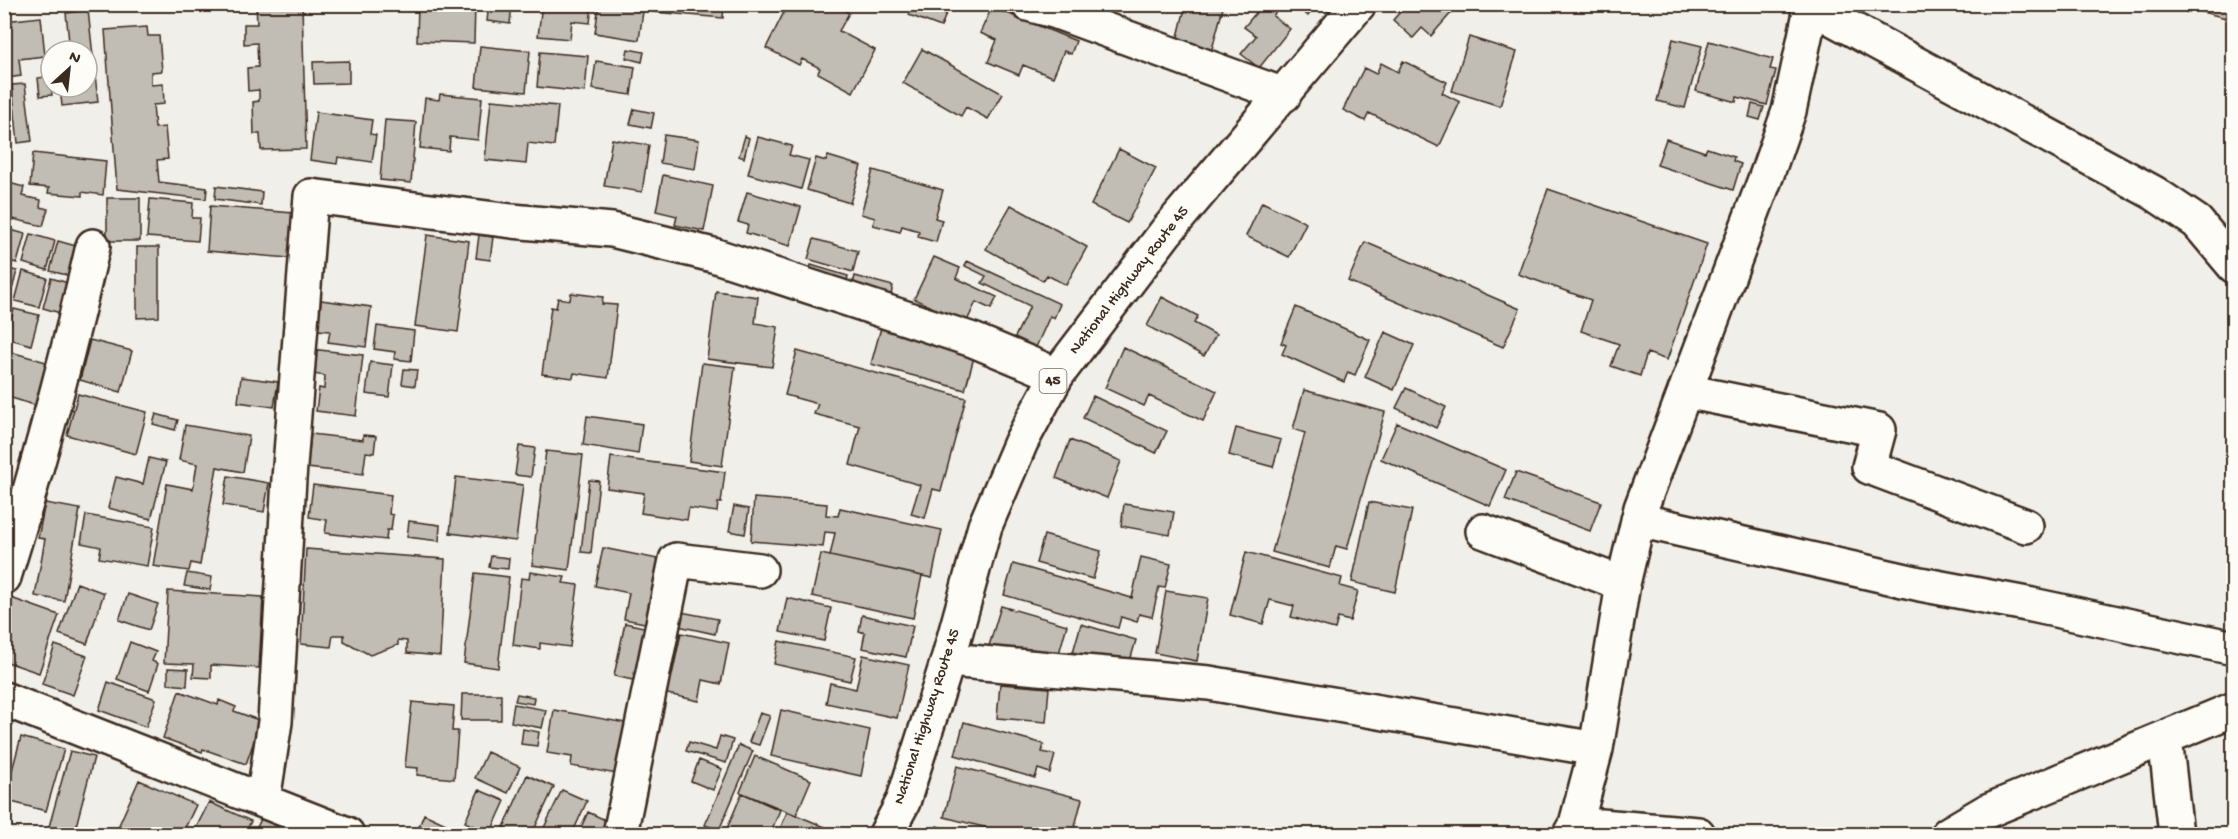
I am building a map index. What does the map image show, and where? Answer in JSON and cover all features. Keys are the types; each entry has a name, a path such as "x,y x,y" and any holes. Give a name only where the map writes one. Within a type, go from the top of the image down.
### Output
{"main road":[{"path":"1028,4 1054,11 1284,95"},
{"name":"National Highway Route 45","path":"886,834 903,802 948,660 986,526 1021,442 1057,375 1166,232 1359,4"},
{"path":"1698,834 1573,829 1596,749 1623,584 1638,520 1789,111 1810,6 2154,193 2197,222 2234,266"},
{"path":"263,800 275,722 289,479 311,196 512,221 612,230 713,255 973,340 1057,375"},
{"path":"4,577 34,482 93,246"},
{"path":"1685,391 1879,430 1869,467 2026,526"},
{"path":"1638,520 1920,585 2043,607 2234,648"},
{"path":"1482,531 1623,584"},
{"path":"620,834 676,560 760,570"},
{"path":"948,660 1209,683 1596,749"},
{"path":"4,699 347,834"},
{"path":"1948,834 1987,811 2234,709"},
{"path":"2165,738 2176,834"}],"building":[{"path":"256,4 302,4 306,149 261,150 260,134 254,134 253,102 259,101 259,90 248,91 247,68 258,67 257,43 244,44 244,24 257,24"},
{"path":"418,4 475,4 474,43 417,41"},
{"path":"489,4 512,4 510,24 487,21"},
{"path":"542,4 592,4 590,23 572,21 570,39 538,36"},
{"path":"599,4 644,4 639,40 595,33"},
{"path":"655,4 724,4 723,18 654,12"},
{"path":"776,4 834,4 849,13 839,31 875,50 853,92 818,73 820,68 802,59 799,65 766,48 784,12 775,8"},
{"path":"913,4 946,4 949,6 941,27 909,15"},
{"path":"1186,4 1224,4 1211,53 1176,45"},
{"path":"1254,4 1281,4 1273,16 1290,29 1259,68 1241,54 1256,36 1244,27 1259,9"},
{"path":"1294,4 1317,4 1308,16"},
{"path":"1407,4 1444,4 1452,12 1431,36 1422,28 1413,38 1393,20"},
{"path":"2158,4 2188,4 2187,12"},
{"path":"2200,4 2234,4 2234,20 2198,11"},
{"path":"992,7 1076,41 1071,54 1064,51 1053,77 1023,65 1019,75 988,62 997,40 980,33"},
{"path":"88,10 91,39 69,39 66,13"},
{"path":"41,17 43,39 39,39 39,57 19,59 21,76 7,78 4,60 4,21"},
{"path":"147,27 148,36 159,36 162,71 151,72 151,85 163,84 164,104 153,105 155,128 165,127 168,159 157,160 159,182 207,188 206,199 117,189 105,30"},
{"path":"1469,37 1517,52 1500,106 1452,91"},
{"path":"1673,39 1702,46 1685,108 1657,101"},
{"path":"1709,41 1773,59 1770,69 1776,70 1767,105 1737,97 1736,102 1696,91"},
{"path":"480,46 530,51 526,92 476,87"},
{"path":"628,49 644,52 642,62 626,58"},
{"path":"922,49 1003,94 988,119 966,107 961,116 903,83"},
{"path":"540,52 588,56 585,92 537,87"},
{"path":"349,61 349,83 314,84 313,62"},
{"path":"596,61 635,67 631,95 592,89"},
{"path":"1403,61 1447,82 1442,93 1460,102 1439,147 1369,113 1365,121 1343,110 1364,68 1376,74 1381,63 1398,72"},
{"path":"25,84 32,141 18,143 12,85"},
{"path":"440,94 482,98 478,140 450,137 449,151 420,148 425,98 439,100"},
{"path":"61,99 98,99 98,102 62,106"},
{"path":"491,100 558,106 554,146 528,143 526,164 485,160"},
{"path":"1752,104 1764,107 1760,120 1749,117"},
{"path":"634,109 654,113 651,128 630,124"},
{"path":"316,112 372,120 370,134 376,135 372,162 338,157 337,164 310,160"},
{"path":"385,120 416,122 411,183 380,180"},
{"path":"664,135 699,140 695,169 660,163"},
{"path":"745,136 749,138 744,158 739,156"},
{"path":"758,137 792,146 789,155 809,160 801,189 748,174"},
{"path":"612,139 649,145 642,192 604,186"},
{"path":"1666,139 1705,152 1707,148 1734,157 1733,161 1741,164 1733,190 1657,165"},
{"path":"1119,149 1156,168 1127,223 1091,205"},
{"path":"33,153 106,161 103,195 82,192 82,196 48,193 49,188 30,186"},
{"path":"828,156 861,166 850,203 807,190 816,158 826,161"},
{"path":"873,170 943,190 935,218 942,220 936,242 918,237 919,231 902,226 900,232 873,225 875,218 861,214"},
{"path":"663,175 713,186 704,231 675,225 677,216 656,211"},
{"path":"9,183 24,187 22,196 41,200 40,207 48,209 43,226 4,217 4,199"},
{"path":"216,186 262,192 261,205 215,199"},
{"path":"1548,189 1707,244 1667,360 1647,353 1640,376 1611,366 1619,344 1581,331 1591,300 1518,274"},
{"path":"747,192 801,207 790,246 746,233 748,225 738,222"},
{"path":"107,198 140,198 140,241 107,241"},
{"path":"150,199 193,203 192,218 200,218 198,241 147,237"},
{"path":"1262,202 1306,223 1289,257 1246,236"},
{"path":"1011,205 1087,247 1066,285 1047,275 1043,281 986,249"},
{"path":"210,206 293,213 289,258 207,251"},
{"path":"4,228 25,234 17,263 4,260"},
{"path":"31,234 55,241 47,270 23,263"},
{"path":"427,235 469,241 458,332 415,326"},
{"path":"479,235 493,237 490,260 476,258"},
{"path":"814,239 858,251 853,272 808,259"},
{"path":"58,241 83,248 75,277 50,271"},
{"path":"1365,242 1520,309 1503,347 1348,281"},
{"path":"137,247 159,247 159,317 137,318"},
{"path":"934,257 960,268 956,278 997,297 991,309 976,302 966,323 914,299"},
{"path":"967,261 1060,304 1054,318 1050,316 1036,347 1015,337 1030,306 982,283 986,276 965,266"},
{"path":"811,265 848,276 845,288 807,278"},
{"path":"4,268 17,271 9,301 4,299"},
{"path":"23,271 47,278 39,307 15,301"},
{"path":"855,276 893,286 889,303 851,292"},
{"path":"51,278 75,285 67,315 43,308"},
{"path":"716,291 758,297 755,323 778,327 772,367 707,359"},
{"path":"571,293 603,297 602,304 617,305 608,378 574,373 573,378 542,374 551,307 556,308 558,298 570,300"},
{"path":"1162,297 1198,316 1194,323 1216,335 1204,356 1147,326"},
{"path":"321,300 371,307 366,347 328,342 330,331 317,330"},
{"path":"1296,307 1370,340 1355,375 1348,372 1344,382 1282,354 1286,345 1281,343"},
{"path":"14,309 39,315 31,345 6,338"},
{"path":"882,324 976,350 965,390 871,364"},
{"path":"377,326 414,331 411,361 394,359 395,352 374,349"},
{"path":"1385,332 1414,345 1394,390 1365,377"},
{"path":"90,340 132,351 121,392 80,380"},
{"path":"1123,347 1217,391 1203,421 1149,396 1144,406 1105,388"},
{"path":"311,349 363,355 356,416 316,411 319,388 324,389 325,376 308,373"},
{"path":"4,350 53,364 41,407 5,396 8,385 4,384"},
{"path":"797,351 966,398 941,491 933,489 925,518 911,514 920,485 850,465 860,426 814,414 818,404 785,395"},
{"path":"370,362 393,365 389,397 366,394"},
{"path":"702,363 735,367 722,466 689,461"},
{"path":"404,369 417,370 415,386 402,384"},
{"path":"241,377 278,382 274,407 238,402"},
{"path":"1406,388 1446,407 1436,428 1396,408"},
{"path":"1304,390 1385,412 1347,549 1336,546 1330,568 1272,552 1305,433 1293,429"},
{"path":"78,394 147,412 136,454 67,435"},
{"path":"1093,396 1167,431 1156,453 1083,418"},
{"path":"156,414 178,420 175,430 153,424"},
{"path":"587,416 642,424 638,454 583,445"},
{"path":"1397,423 1506,470 1490,506 1381,459"},
{"path":"185,425 249,436 243,472 217,467 200,565 191,563 189,571 153,566 167,484 193,489 197,464 179,460"},
{"path":"1236,428 1281,440 1273,467 1229,455"},
{"path":"311,434 363,440 363,435 376,436 374,453 366,452 363,474 307,468"},
{"path":"1070,440 1121,461 1107,498 1056,478"},
{"path":"519,446 535,448 531,477 515,475"},
{"path":"546,451 583,455 569,570 532,565"},
{"path":"611,457 725,472 721,503 718,503 717,512 689,508 687,520 641,513 644,493 607,488"},
{"path":"149,458 166,462 151,519 108,508 116,477 143,484"},
{"path":"1516,472 1601,502 1590,531 1505,500"},
{"path":"228,476 269,483 264,512 223,505"},
{"path":"456,477 523,485 516,541 450,533"},
{"path":"589,480 599,481 591,553 581,552"},
{"path":"313,485 391,495 389,514 393,515 391,530 387,530 386,540 325,533 327,520 309,517"},
{"path":"754,498 827,504 826,515 838,516 840,508 942,530 932,578 830,556 835,533 825,532 823,547 751,541"},
{"path":"1369,502 1412,510 1395,592 1352,582"},
{"path":"45,503 80,509 64,601 35,596 45,539 38,538"},
{"path":"1124,504 1174,512 1170,535 1121,526"},
{"path":"734,506 749,509 745,534 729,531"},
{"path":"86,515 154,527 147,566 99,558 101,547 81,543"},
{"path":"409,521 440,525 439,541 407,537"},
{"path":"1044,535 1101,551 1093,579 1036,563"},
{"path":"603,548 668,561 655,625 624,619 629,593 595,586"},
{"path":"306,549 445,559 440,656 407,653 407,641 398,640 398,645 370,655 344,641 344,635 333,635 331,647 301,644"},
{"path":"1246,552 1342,578 1340,586 1358,591 1350,621 1338,618 1335,629 1291,617 1294,606 1270,600 1263,624 1230,615"},
{"path":"821,554 922,576 913,618 812,596"},
{"path":"491,556 509,558 508,569 489,567"},
{"path":"1141,557 1171,564 1165,588 1159,587 1152,617 1139,614 1137,622 1121,617 1118,628 1004,595 1013,564 1132,598"},
{"path":"530,572 565,577 563,583 578,585 570,647 540,643 540,649 513,645 521,578 529,579"},
{"path":"187,573 212,577 210,590 184,586"},
{"path":"475,573 509,577 498,668 464,663"},
{"path":"77,583 104,593 87,644 59,634"},
{"path":"168,591 263,597 259,668 211,665 211,678 193,677 194,664 164,663"},
{"path":"1166,591 1208,598 1197,661 1155,653"},
{"path":"128,594 158,604 149,630 119,620"},
{"path":"11,598 59,615 39,673 4,661 4,618"},
{"path":"787,598 831,608 824,641 780,632"},
{"path":"1001,606 1067,625 1058,657 1032,649 1030,657 989,646"},
{"path":"681,612 718,619 715,634 678,626"},
{"path":"862,615 913,626 906,657 862,648 865,633 859,631"},
{"path":"625,623 653,629 642,682 614,676"},
{"path":"1081,624 1136,640 1130,661 1113,664 1073,652"},
{"path":"681,633 729,643 721,684 703,680 699,701 663,693 666,679 671,680"},
{"path":"779,641 856,657 850,681 774,664"},
{"path":"130,642 156,652 152,661 158,664 149,691 117,679"},
{"path":"55,645 87,656 73,695 42,684"},
{"path":"863,655 909,665 897,718 826,703 830,683 856,689"},
{"path":"168,668 188,669 187,686 168,684"},
{"path":"108,682 156,699 146,727 99,710"},
{"path":"1000,684 1049,688 1046,722 997,718"},
{"path":"179,691 218,705 219,700 236,707 234,711 261,721 246,764 163,738"},
{"path":"462,694 501,694 501,720 461,720"},
{"path":"517,694 534,697 533,704 515,701"},
{"path":"412,702 454,706 452,731 458,731 454,779 417,775 418,768 405,767"},
{"path":"514,704 546,710 542,728 511,722"},
{"path":"554,710 626,723 617,774 571,766 572,757 547,753"},
{"path":"781,710 870,730 861,776 771,756"},
{"path":"760,713 770,716 759,745 749,742"},
{"path":"964,722 1044,744 1042,752 1055,755 1050,773 1038,769 1035,778 955,755"},
{"path":"523,729 539,732 537,746 521,744"},
{"path":"720,736 733,740 726,763 686,751 689,742 716,750"},
{"path":"21,737 64,749 46,811 4,800"},
{"path":"739,745 753,751 719,830 705,825"},
{"path":"70,751 94,757 74,834 47,834"},
{"path":"487,752 520,767 508,793 475,778"},
{"path":"755,756 811,780 796,815 740,792"},
{"path":"699,760 722,769 713,790 691,781"},
{"path":"957,766 1082,799 1073,834 1011,834 944,817"},
{"path":"527,775 554,787 532,834 501,834"},
{"path":"139,780 196,805 182,834 115,834"},
{"path":"479,790 505,801 490,834 465,822"},
{"path":"562,790 587,801 572,834 541,834"},
{"path":"742,793 780,810 770,834 734,834 726,831"},
{"path":"209,802 251,821 245,834 193,834"},
{"path":"588,812 612,823 607,834 578,834"},
{"path":"787,812 796,815 842,834 778,834"},
{"path":"424,814 459,830 457,834 416,834"},
{"path":"261,819 295,834 254,834"},
{"path":"937,826 957,834 934,834"}]}
